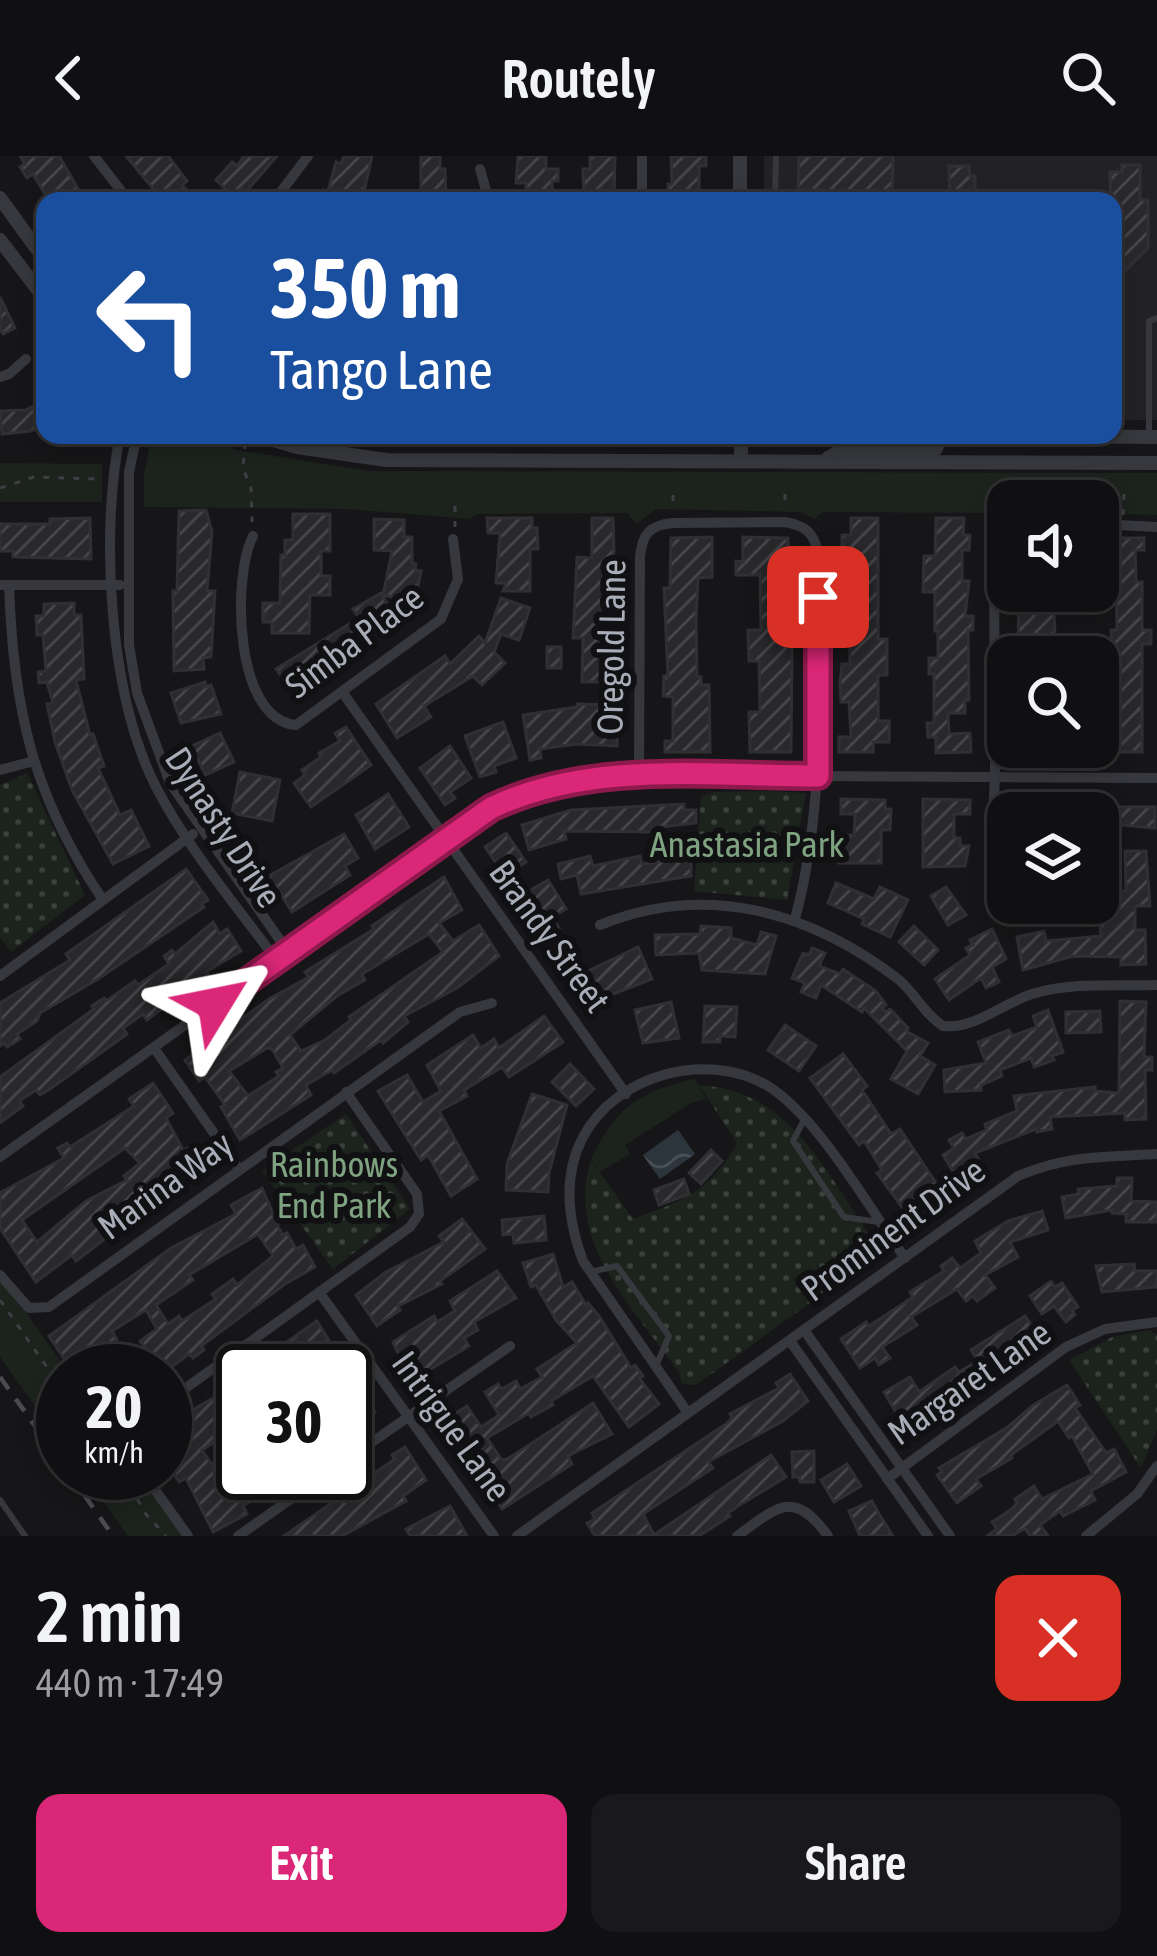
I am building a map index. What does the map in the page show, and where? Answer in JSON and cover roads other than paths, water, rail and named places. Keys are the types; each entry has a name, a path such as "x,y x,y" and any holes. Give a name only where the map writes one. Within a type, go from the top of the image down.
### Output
{"street":[{"path":"94,156 122,192"},
{"path":"281,192 308,156"},
{"path":"642,156 642,192"},
{"path":"740,156 740,192"},
{"path":"480,169 487,192"},
{"path":"0,198 36,248"},
{"path":"0,240 36,287"},
{"path":"0,377 26,359"},
{"path":"1122,440 1154,441"},
{"name":"Dynasty Drive","path":"118,444 114,469 115,646 139,750 157,790 188,838 277,961"},
{"name":"Dynasty Drive","path":"134,444 129,472 129,645 137,693 170,783 289,953"},
{"path":"286,444 386,460 1157,463"},
{"path":"741,444 741,460"},
{"path":"824,461 842,450 935,450 938,444"},
{"name":"Oregold Lane","path":"639,775 641,545 649,529 674,523 785,522 814,535 818,552 818,776"},
{"path":"1119,524 1157,527"},
{"name":"Simba Place","path":"253,536 242,559 242,650 267,711 285,724 296,724 343,693 441,619 458,579 453,538"},
{"path":"103,900 79,865 34,761 16,692 4,585 129,585"},
{"path":"994,612 994,792"},
{"name":"Brandy Street","path":"343,693 626,1094"},
{"path":"0,770 34,761"},
{"path":"0,1157 491,808 534,790 560,782 639,775 1157,778"},
{"path":"795,919 808,870 818,776"},
{"path":"1,973 201,828"},
{"path":"599,925 635,910 669,904 747,907 795,919 867,956 904,984 943,1026 968,1025 1032,994 1058,988 1157,985"},
{"name":"Marina Way","path":"0,1275 29,1309 50,1307 460,1012 492,1003"},
{"path":"154,1048 239,1169"},
{"path":"688,1413 590,1272 572,1222 569,1192 583,1137 600,1114 626,1094 672,1071 734,1072 770,1088 805,1118 904,1258"},
{"path":"192,1383 410,1228 419,1214 417,1194 346,1092"},
{"name":"Prominent Drive","path":"517,1536 1030,1171 1096,1154 1157,1154"},
{"name":"Intrigue Lane","path":"319,1292 494,1536"},
{"name":"Margaret Lane","path":"887,1479 1066,1348 1105,1329 1157,1322"},
{"path":"804,1330 950,1536"},
{"path":"790,1341 928,1536"},
{"path":"372,1442 510,1346"},
{"path":"1086,1536 1137,1494 1157,1466"},
{"path":"162,1500 188,1536"},
{"path":"238,1536 289,1500"},
{"path":"737,1536 776,1508 791,1504 806,1509 828,1536"}],"lane":[{"path":"775,192 776,156"},
{"path":"1154,441 1149,321 1157,318"},
{"path":"805,1118 793,1141 844,1217 879,1222"},
{"path":"590,1272 616,1266 669,1336 656,1367"},
{"path":"0,1499 26,1536"}],"water":[{"path":"678,1130 695,1154 660,1179 643,1155"}],"railway":[{"path":"0,1377 36,1427"},
{"path":"88,1500 113,1536"}],"park label":[{"name":"Anastasia Park","path":"747,844"},
{"name":"Rainbows End Park","path":"334,1184"}]}
